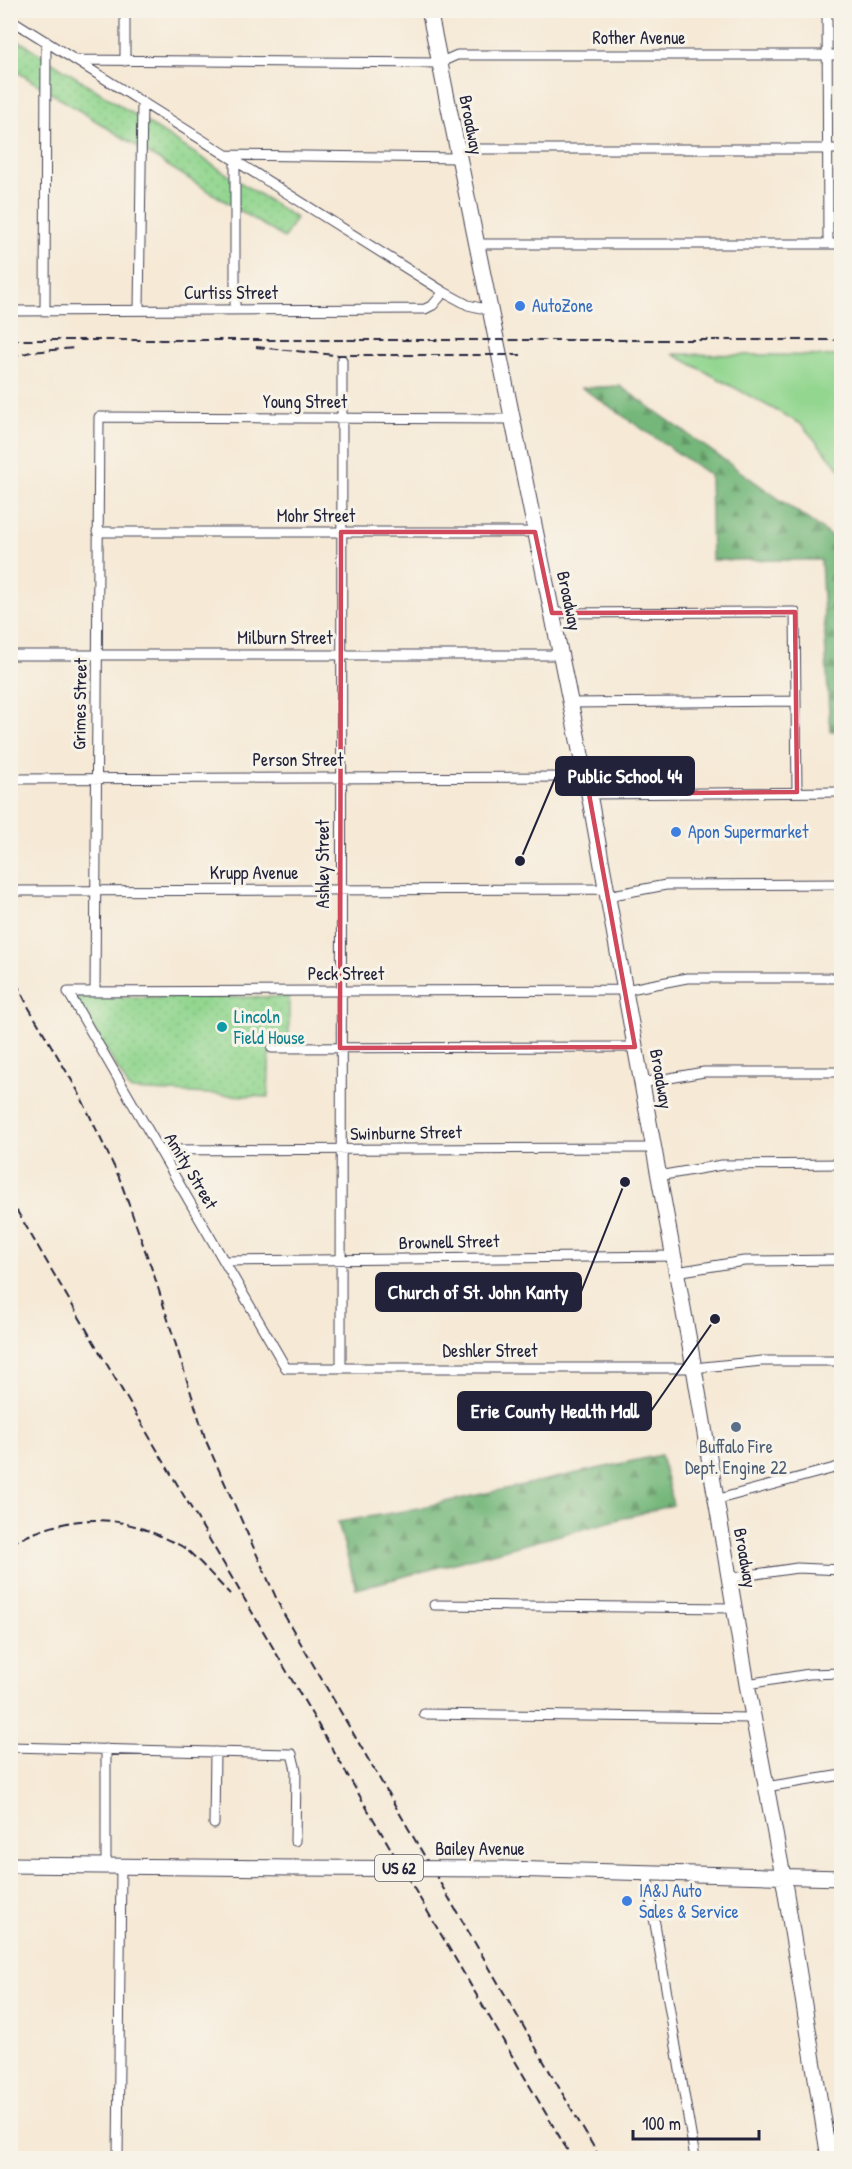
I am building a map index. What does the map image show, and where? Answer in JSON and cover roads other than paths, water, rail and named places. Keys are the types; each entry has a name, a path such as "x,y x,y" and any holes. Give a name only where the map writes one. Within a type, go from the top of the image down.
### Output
{"main road":[{"name":"Broadway","path":"429,10 586,777 694,1368 765,1787 783,1876 829,2158"},
{"name":"Bailey Avenue","path":"10,1865 646,1871 842,1878"}],"street":[{"path":"125,10 125,61"},
{"path":"827,10 828,244"},
{"path":"10,19 444,292 468,305 489,310"},
{"path":"45,311 46,41"},
{"name":"Rother Avenue","path":"76,60 439,63 457,54 842,55"},
{"path":"139,310 142,102"},
{"path":"225,155 842,149"},
{"path":"235,161 235,310"},
{"path":"475,243 842,244"},
{"name":"Curtiss Street","path":"10,311 425,309 433,305 444,292"},
{"name":"Ashley Street","path":"341,1368 339,1150 342,360"},
{"name":"Young Street","path":"99,417 511,419"},
{"name":"Grimes Street","path":"95,992 99,417"},
{"name":"Mohr Street","path":"98,532 535,532"},
{"path":"552,614 795,612 797,792"},
{"name":"Milburn Street","path":"10,655 560,655"},
{"path":"570,703 796,701"},
{"name":"Person Street","path":"10,779 586,777"},
{"path":"589,794 842,792"},
{"name":"Krupp Avenue","path":"10,891 340,890 607,893 666,885 842,884"},
{"name":"Peck Street","path":"68,992 625,990 687,978 842,978"},
{"name":"Amity Street","path":"68,992 286,1368"},
{"path":"272,1048 635,1047"},
{"path":"641,1083 704,1072 842,1072"},
{"name":"Swinburne Street","path":"159,1150 653,1148"},
{"path":"658,1176 722,1165 842,1164"},
{"name":"Brownell Street","path":"225,1261 674,1256"},
{"path":"676,1272 744,1261 842,1260"},
{"name":"Deshler Street","path":"286,1368 694,1368 762,1361 842,1361"},
{"path":"715,1500 834,1466 842,1466"},
{"path":"729,1578 797,1568 842,1570"},
{"path":"434,1605 734,1608"},
{"path":"747,1684 808,1674 842,1673"},
{"path":"424,1714 753,1718"},
{"path":"10,1748 292,1754 296,1770 295,1841"},
{"path":"106,1749 113,1866 118,2158"},
{"path":"214,1824 215,1752"},
{"path":"765,1787 842,1775"},
{"path":"646,1871 695,2158"}],"railway":[{"path":"10,340 842,340"},
{"path":"256,347 335,355 521,355"},
{"path":"10,357 31,352 74,348"},
{"path":"10,970 29,1008 78,1091 119,1177 155,1278 206,1441 282,1611 600,2158"},
{"path":"10,1199 572,2158"},
{"path":"10,1544 68,1523 87,1520 125,1523 183,1547 230,1594"}],"place":[{"name":"AutoZone","path":"520,306"},
{"name":"Apon Supermarket","path":"676,832"},
{"name":"Public School 44","path":"520,861"},
{"name":"Lincoln Field House","path":"222,1027"},
{"name":"Church of St. John Kanty","path":"625,1182"},
{"name":"Erie County Health Mall","path":"715,1319"},
{"name":"Buffalo Fire Dept. Engine 22","path":"736,1427"},
{"name":"IA&J Auto Sales & Service","path":"627,1901"}]}
